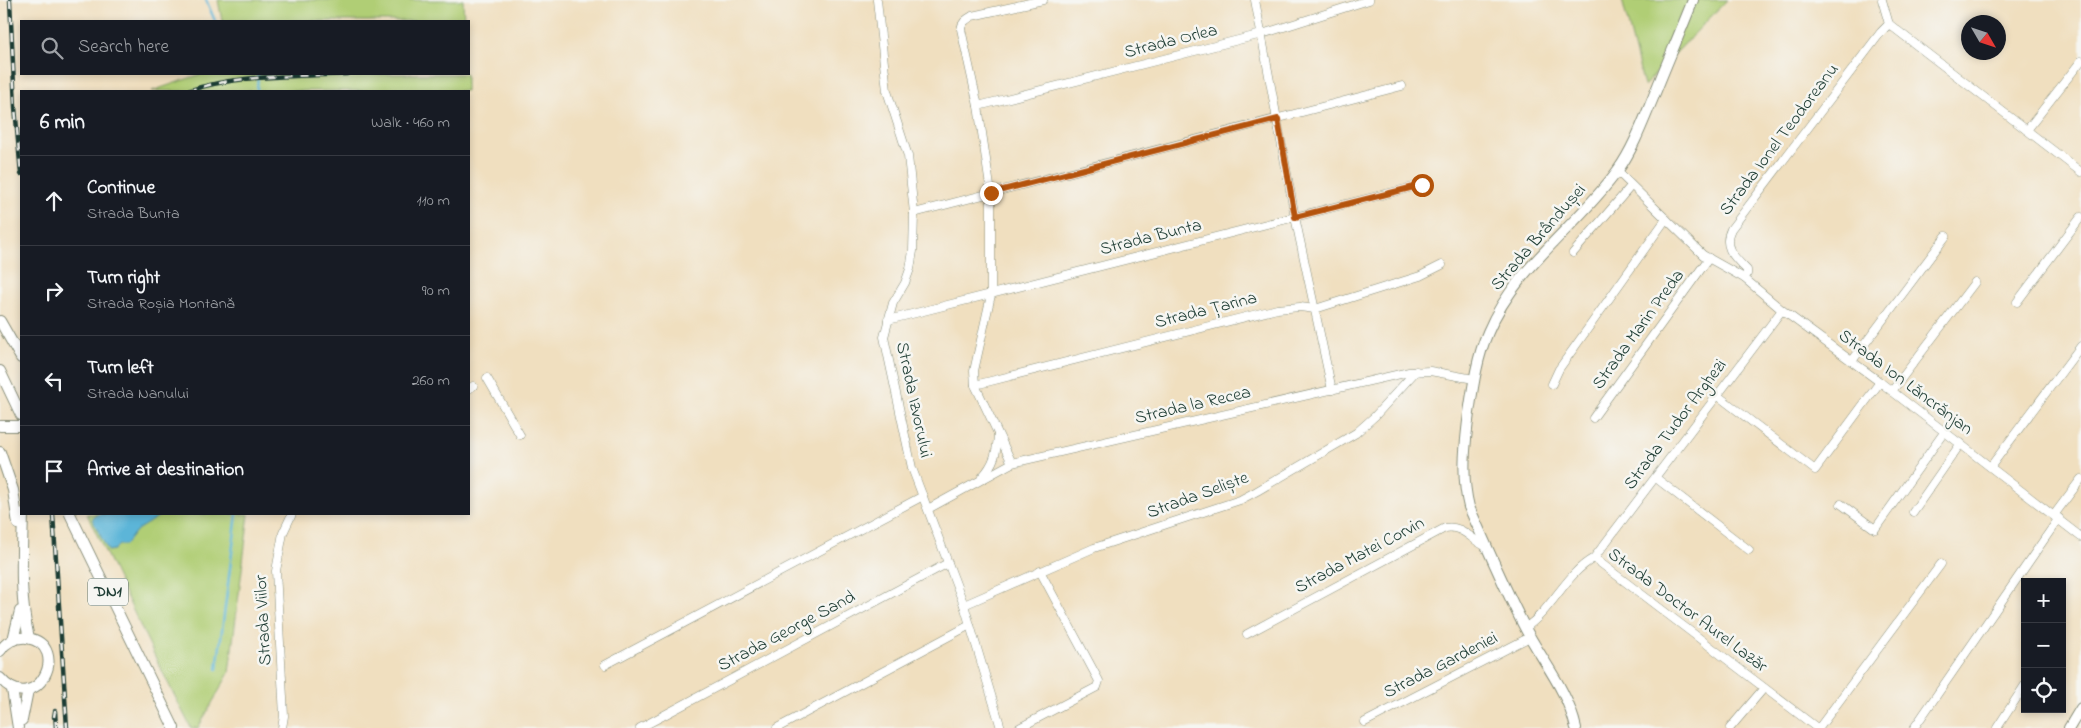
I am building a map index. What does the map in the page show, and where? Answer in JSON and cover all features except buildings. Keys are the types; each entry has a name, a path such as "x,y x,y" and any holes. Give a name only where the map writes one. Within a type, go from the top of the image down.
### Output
{"main road":[{"name":"Strada Brândușei","path":"1576,728 1562,688 1525,628 1469,507 1464,479 1474,379 1488,333 1498,311 1527,271 1602,191 1633,144 1693,0"},
{"path":"0,321 20,356"},
{"path":"0,372 20,413"},
{"path":"0,426 20,426"},
{"path":"0,452 13,490 22,552"},
{"path":"23,515 22,593 25,624 29,638"},
{"name":"DN1","path":"70,515 174,728"},
{"path":"0,650 12,640 18,624 22,593"},
{"path":"12,640 29,638 37,642 48,656 49,664 43,681 28,690 12,689"},
{"path":"0,678 12,689 19,728"},
{"path":"19,728 28,690"},
{"path":"2069,728 2081,708"}],"street":[{"name":"Strada Izvorului","path":"877,0 887,91 908,156 914,213 913,251 910,270 905,283 893,303 884,337 912,468 964,606 1000,728"},
{"path":"1012,463 975,385 974,371 991,295 991,193 978,106 961,24 972,16 1043,0"},
{"path":"1255,0 1295,217 1332,390"},
{"name":"Strada Orlea","path":"978,106 1262,34 1369,0"},
{"path":"1882,0 1889,24 2081,172"},
{"name":"Strada Ionel Teodoreanu","path":"1744,278 1748,274 1746,270 1732,255 1728,246 1727,237 1731,229 1889,24"},
{"path":"2027,130 2081,61"},
{"path":"914,213 1402,86"},
{"name":"Strada Ion Lăncrănjan","path":"1615,173 1695,248 1744,278 1782,310 2057,516 2081,537"},
{"name":"Strada Bunta","path":"888,320 1422,185"},
{"path":"1573,253 1629,185"},
{"path":"2017,302 2081,218"},
{"path":"1552,384 1559,369 1666,219"},
{"path":"1852,361 1946,236"},
{"name":"Strada Marin Preda","path":"1593,418 1709,258"},
{"name":"Strada Țarina","path":"975,385 1277,309 1300,307 1315,309 1420,276 1442,265"},
{"path":"1892,391 1975,282"},
{"name":"Strada Tudor Arghezi","path":"1594,558 1782,310"},
{"path":"1991,466 2081,346"},
{"name":"Strada la Recea","path":"928,509 1012,463 1416,371 1430,371 1474,379"},
{"name":"Strada Seliște","path":"964,606 1094,548 1240,500 1257,492 1356,433 1375,416 1416,371"},
{"path":"487,378 520,435"},
{"path":"1717,395 1815,470 1880,382"},
{"path":"1841,504 1875,529 1945,431"},
{"path":"978,481 994,460 997,450 998,433"},
{"path":"1913,512 1960,443"},
{"path":"1656,478 1749,550"},
{"path":"1914,728 2081,479"},
{"path":"605,665 923,496"},
{"name":"Strada Viilor","path":"282,728 284,716 276,571 283,533 292,515"},
{"name":"Strada Matei Corvin","path":"1247,634 1445,528 1453,526 1459,528 1479,544 1487,547"},
{"name":"Strada Doctor Aurel Lazăr","path":"1525,628 1543,614 1582,564 1594,558 1818,728"},
{"name":"Strada George Sand","path":"640,728 948,563"},
{"path":"1818,728 1940,564"},
{"path":"1019,728 1097,687 1099,682 1040,571"},
{"path":"777,728 970,625"},
{"name":"Strada Gardeniei","path":"1365,722 1530,637"},
{"path":"1730,728 1764,688"},
{"path":"1996,728 2021,691"}],"green space":[{"path":"218,0 463,0 464,20 222,20"},
{"path":"1622,0 1727,0 1644,86"},
{"path":"198,75 466,75 466,90 155,90"},
{"path":"87,515 249,515 229,673 198,728 191,728"}],"water":[{"path":"98,515 159,515 137,530 125,545 119,545 114,550 108,551 92,519"}],"waterway":[{"path":"206,0 215,20"},
{"path":"257,90 258,75"},
{"path":"217,669 237,515"}],"railway":[{"path":"10,0 15,107 20,163"},
{"path":"192,90 246,79 317,75"},
{"path":"53,515 67,728"},
{"path":"54,717 55,711 56,728"}],"route":[{"path":"991,193 1278,119 1295,217 1422,185"}]}
